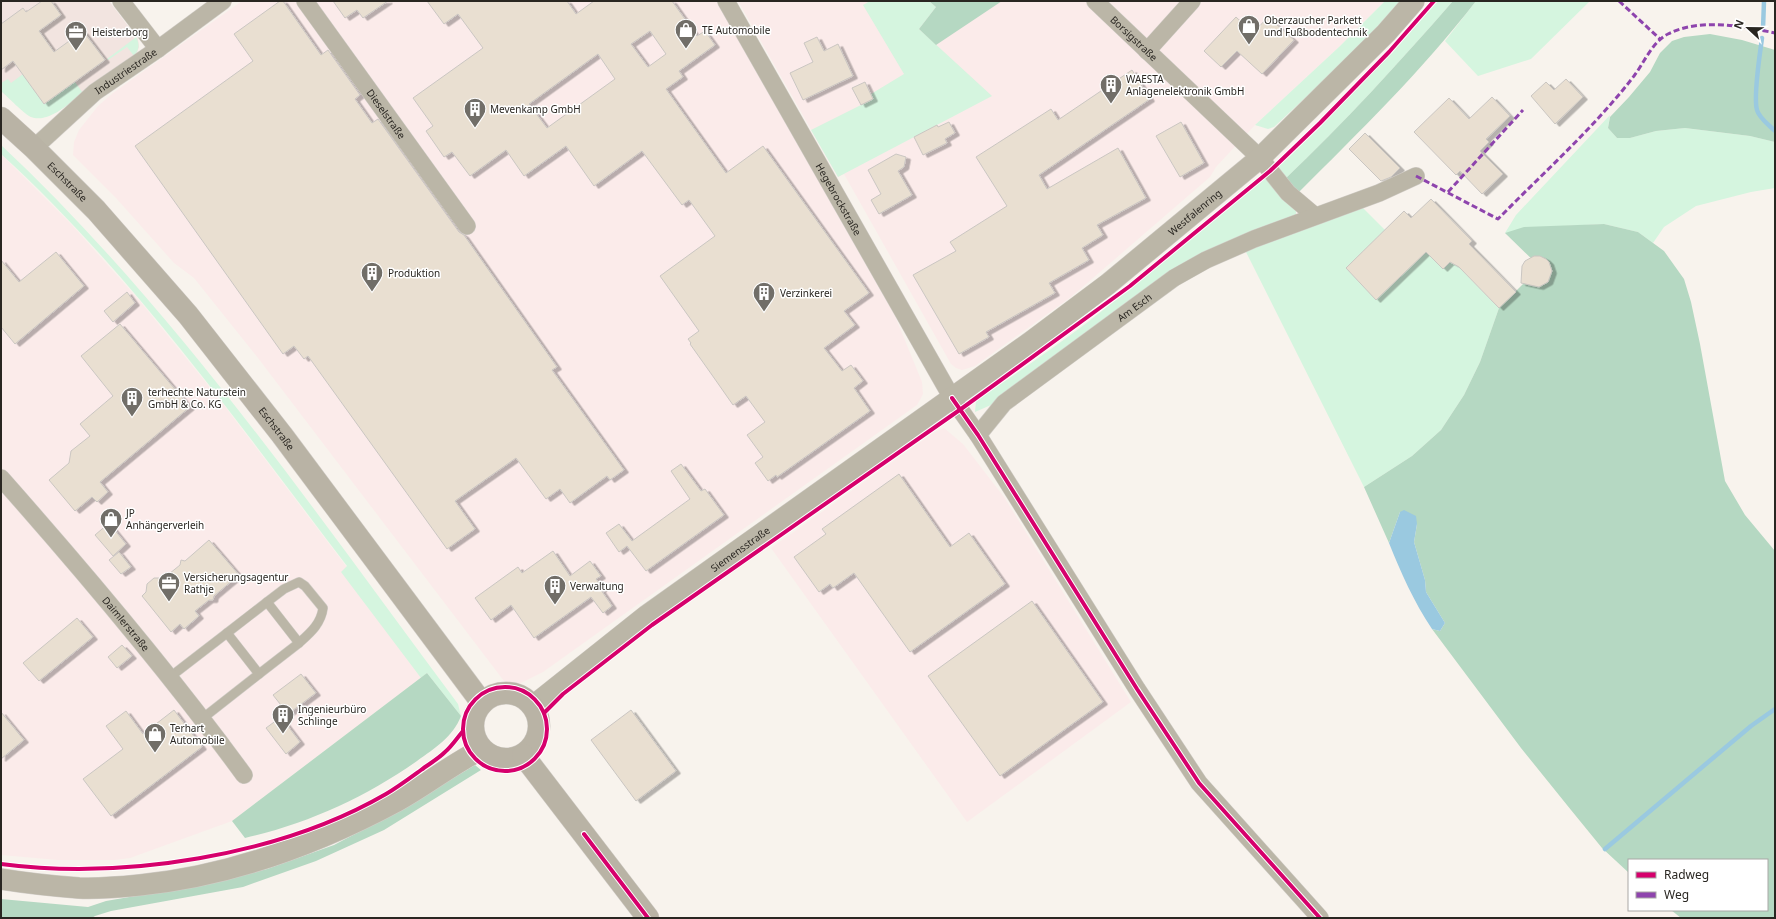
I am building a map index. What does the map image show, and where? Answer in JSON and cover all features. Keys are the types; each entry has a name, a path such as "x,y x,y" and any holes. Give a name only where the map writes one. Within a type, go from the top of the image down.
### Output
{"main road":[{"name":"Eschstraße","path":"1,118 34,148 96,210 188,314 282,435 482,703"},
{"path":"502,693 514,694 524,698 533,706 538,716 539,727 537,738 531,748 523,755 512,759 501,759 491,756 482,749 475,738 473,726 476,714 482,703 492,696 502,693"},
{"path":"523,755 648,918"}],"street":[{"path":"121,1 158,49"},
{"name":"Industriestraße","path":"34,148 95,92 158,49 223,1"},
{"name":"Dieselstraße","path":"305,1 467,226"},
{"name":"Hegebrockstraße","path":"726,1 952,398 978,434 1137,690 1200,783 1320,918"},
{"name":"Borsigstraße","path":"1095,1 1260,158"},
{"path":"1148,51 1192,1"},
{"name":"Westfalenring","path":"952,398 1108,284 1260,158 1351,68 1414,1"},
{"path":"1260,158 1288,193 1314,215"},
{"name":"Am Esch","path":"978,434 1004,402 1174,278 1206,260 1254,239 1314,215 1379,193 1416,176"},
{"name":"Siemensstraße","path":"533,706 646,616 952,398"},
{"name":"Daimlerstraße","path":"1,478 92,583 203,718 244,775"},
{"path":"1,879 80,888 119,887 169,881 244,864 314,841 354,823 425,785 482,749"}],"lane":[{"path":"170,678 284,589 299,582 305,586 323,608 322,616 315,628 299,643 203,718"},
{"path":"267,602 299,643"},
{"path":"228,633 259,674"}],"shaded area":[{"path":"1,1 109,1 138,39 139,47 136,55 57,112 41,118 31,117 1,91"},
{"path":"242,1 717,1 895,316 922,382 923,394 917,405 543,672 519,684 504,681 258,358 194,278 174,263 116,198 73,155 74,142 79,130 98,106 113,93"},
{"path":"738,1 1385,1 1339,47 1255,125 1216,167 1210,177 1071,297 975,366 962,370 951,364 844,174 838,177"},
{"path":"1,154 71,224 139,300 220,400 427,673 232,821 130,858 115,860 58,860 1,855"},
{"path":"944,428 963,444 1004,497 1131,702 967,822 771,548 933,433"}],"green space":[{"path":"870,1 929,1 936,7 919,29 992,96 838,177 811,130 873,99 871,94 904,74 863,5"},
{"path":"929,1 1002,1 936,45 919,29 936,7"},
{"path":"1385,1 1403,1 1350,56 1274,127 1268,129 1255,125 1339,47"},
{"path":"1435,1 1453,1 1371,92 1284,180 1275,169 1397,45"},
{"path":"1453,1 1476,1 1412,77 1297,194 1284,180 1371,92"},
{"path":"1476,1 1590,1 1531,59 1478,76 1445,41"},
{"path":"130,28 139,45 137,52 134,56 127,47 108,60 107,59 135,38 129,29"},
{"path":"1710,34 1742,40 1775,50 1775,142 1750,136 1685,128 1656,131 1630,138 1617,138 1608,128 1610,117 1650,72 1660,53 1672,41 1684,37"},
{"path":"23,74 44,104 75,82 83,93 52,115 38,118 31,117 1,91 1,83 8,79 11,83"},
{"path":"1610,115 1608,128 1617,138 1630,138 1656,131 1685,128 1750,136 1775,142 1775,188 1751,192 1696,206 1664,227 1653,243 1638,232 1604,224 1565,226 1505,233 1516,215"},
{"path":"1,145 65,208 185,343 297,486 458,704 461,716 427,673 421,678 341,572 347,566 183,352 95,249 49,200 1,154"},
{"path":"1265,177 1296,206 1296,220 1170,274 991,405 975,412 976,401 1088,322"},
{"path":"1358,203 1385,230 1346,268 1376,299 1426,252 1443,269 1452,260 1499,308 1480,362 1464,395 1441,430 1412,456 1364,487 1244,248"},
{"path":"1604,224 1638,232 1664,251 1684,279 1691,302 1700,344 1725,481 1745,515 1775,551 1775,918 1681,918 1672,911 1768,911 1768,859 1628,859 1628,872 1602,848 1521,748 1432,629 1440,631 1445,623 1426,592 1425,580 1414,542 1417,524 1400,512 1389,543 1364,487 1412,456 1441,430 1464,395 1480,362 1499,308 1540,267 1505,233 1524,227"},
{"path":"427,673 461,716 458,723 443,742 398,774 335,808 291,825 245,838 232,821"},
{"path":"475,765 481,770 384,830 316,861 243,887 111,911 92,918 1,918 1,899 88,907 106,901 193,886 267,869 334,845 391,815"}],"water":[{"path":"1404,510 1416,516 1417,524 1414,542 1425,580 1426,592 1445,623 1440,631 1432,629 1419,608 1389,543 1400,512"}],"building":[{"name":"Heisterborg","path":"42,1 51,1 61,15 39,31 54,52 83,31 105,60 44,104 13,61 1,70 1,24 23,8 26,12"},
{"name":"Produktion","path":"280,1 283,1 321,55 328,50 360,95 355,99 372,123 378,119 459,232 464,235 557,367 552,370 624,470 610,480 607,476 570,503 560,489 546,499 516,458 455,501 475,529 447,549 308,356 304,359 294,346 283,354 135,146 253,61 234,34"},
{"path":"333,1 388,1 363,18 357,10 345,18"},
{"path":"427,1 567,1 576,14 594,1 672,1 697,36 705,31 715,45 679,71 683,77 666,89 726,173 763,146 869,293 844,311 855,325 824,348 842,371 851,365 863,381 854,388 870,411 777,477 776,475 768,481 755,463 763,457 747,435 765,422 746,396 733,405 690,344 691,343 688,339 699,331 660,276 715,236 689,200 682,205 642,151 594,186 566,146 524,176 506,150 470,176 452,152 444,157 426,131 433,126 413,98 483,48 458,14 444,24","holes":["650,31 666,54 648,67 631,44","598,54 615,79 547,128 529,104"]},
{"name":"Oberzaucher Parkett und Fußbodentechnik","path":"1236,17 1253,33 1268,17 1294,40 1262,74 1237,51 1221,67 1204,51"},
{"path":"817,37 824,51 838,44 853,76 803,100 790,73 813,62 804,43"},
{"path":"1132,70 1150,99 1039,175 1047,189 1118,148 1146,198 1097,225 1103,235 1082,248 1089,260 1049,283 1055,293 986,332 989,337 959,354 913,275 956,251 950,242 1007,206 976,157 1051,109 1058,120"},
{"path":"1566,79 1583,97 1555,124 1531,96 1546,82 1554,90"},
{"path":"865,82 873,99 861,105 852,88"},
{"path":"1492,97 1510,116 1486,139 1489,142 1480,151 1503,174 1482,194 1460,171 1456,175 1414,132 1449,98 1469,119"},
{"path":"949,122 955,133 945,139 947,143 923,155 914,137 937,125 938,127"},
{"path":"1181,122 1204,163 1180,177 1156,136"},
{"path":"1365,133 1400,168 1391,177 1381,181 1349,149"},
{"path":"896,154 906,157 904,167 898,171 912,195 879,214 871,200 881,194 868,170"},
{"path":"1431,199 1472,241 1469,244 1516,292 1499,308 1459,267 1450,262 1443,269 1426,252 1376,300 1346,268 1404,211 1411,218"},
{"path":"56,252 84,286 15,344 1,327 1,260 19,282"},
{"path":"1534,256 1540,256 1546,259 1549,262 1552,271 1548,282 1539,287 1521,283 1522,266 1525,261"},
{"path":"127,292 135,303 113,322 104,311"},
{"path":"120,324 190,407 100,482 108,492 97,502 92,497 75,511 49,480 69,463 71,451 90,436 80,424 113,396 81,356"},
{"path":"681,464 701,491 705,489 724,515 646,571 627,546 619,552 606,533 619,524 632,541 690,499 671,471"},
{"path":"899,474 950,547 969,533 1005,584 910,652 854,573 833,588 830,584 819,592 794,557 826,534 822,529"},
{"name":"JP Anhängerverleih","path":"109,523 126,544 113,556 95,535"},
{"path":"209,540 239,575 214,596 213,600 209,600 195,611 199,616 184,629 180,624 171,632 142,596 146,592 147,584 154,578 164,578 180,565 181,560 185,561"},
{"path":"553,551 570,576 590,561 601,576 596,579 603,588 601,590 612,606 603,613 591,597 534,638 511,605 491,620 475,598 518,567 522,573"},
{"path":"119,552 131,567 121,574 109,560"},
{"path":"1032,601 1103,702 1000,776 928,676"},
{"path":"77,618 93,637 39,681 23,663"},
{"path":"122,645 132,656 117,668 108,657"},
{"path":"301,674 316,693 288,714 273,695"},
{"name":"Terhart Automobile","path":"174,710 202,747 111,816 83,779 123,749 106,726 126,711 143,734"},
{"path":"631,710 676,771 636,801 591,740"},
{"path":"1,712 24,740 1,759"},
{"name":"Ingenieurbüro Schlinge","path":"281,717 300,742 286,754 266,728"}],"waterway":[{"path":"1763,29 1764,1"},
{"path":"1762,38 1757,75 1756,104 1760,116 1775,131"},
{"path":"1605,849 1751,726 1775,709"}],"marked path":[{"path":"1619,1 1660,39"},
{"path":"1416,176 1498,219 1602,114 1619,95 1634,76 1653,47 1662,38 1680,29 1707,25 1735,26 1775,33"},
{"path":"1448,192 1523,110"}],"cycle path":[{"path":"544,713 563,694 652,625 961,409 1130,286 1270,171 1320,123 1389,52 1434,1"},
{"path":"952,398 978,435 1137,689 1199,783 1320,918"},
{"path":"505,687 521,690 535,699 544,713 547,729 544,745 535,759 521,768 505,771 489,768 475,759 466,745 463,729 466,713 475,699 489,690 505,687"},
{"path":"1,864 48,868 98,869 148,865 199,858 249,848 298,833 344,815 386,794 439,757 450,747 463,731"},
{"path":"584,834 648,918"}],"place":[{"name":"Oberzaucher Parkett und Fußbodentechnik","path":"1249,46"},
{"name":"TE Automobile","path":"686,50"},
{"name":"Heisterborg","path":"76,52"},
{"name":"WAESTA Anlagenelektronik GmbH","path":"1111,104"},
{"name":"Mevenkamp GmbH","path":"475,128"},
{"name":"Produktion","path":"372,292"},
{"name":"Verzinkerei","path":"764,312"},
{"name":"terhechte Naturstein GmbH & Co. KG","path":"132,418"},
{"name":"JP Anhängerverleih","path":"111,538"},
{"name":"Versicherungsagentur Rathje","path":"169,602"},
{"name":"Verwaltung","path":"555,606"},
{"name":"Ingenieurbüro Schlinge","path":"283,734"},
{"name":"Terhart Automobile","path":"155,754"}]}
